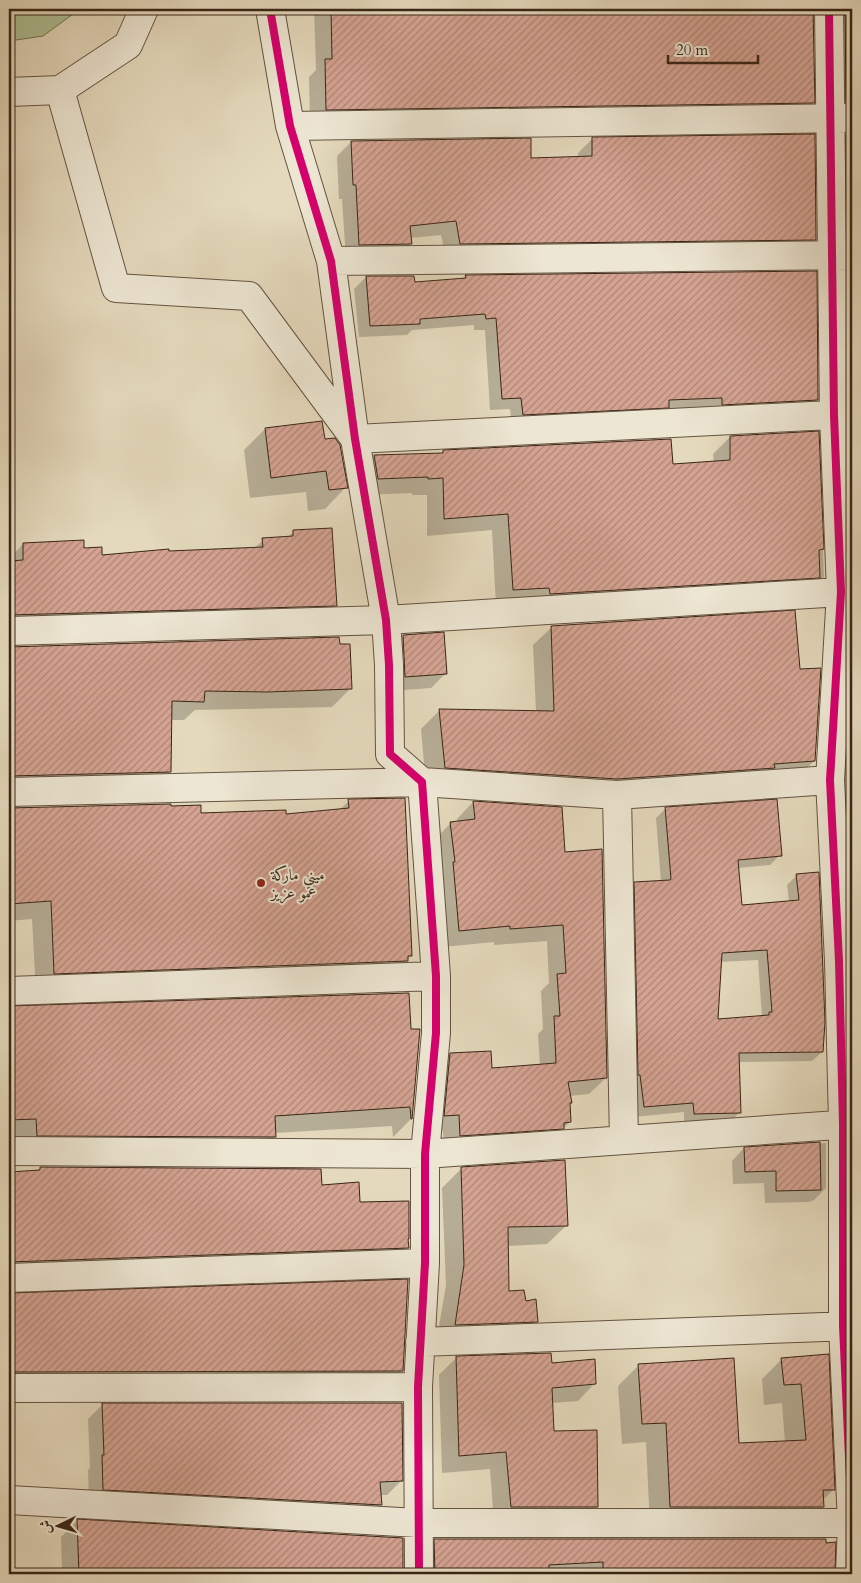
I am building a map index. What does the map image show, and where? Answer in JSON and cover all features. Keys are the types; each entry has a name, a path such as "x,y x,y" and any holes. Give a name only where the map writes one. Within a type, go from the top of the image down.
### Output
{"street":[{"path":"9,92 60,90 128,45 144,9"},
{"path":"270,9 290,126 331,261 356,439 386,620 389,666 390,754 422,782 436,976 436,1033 424,1154 425,1264 418,1386 418,1574"},
{"path":"829,9 841,118 843,414 847,593 838,796 846,961 848,1326 852,1523 850,1574"},
{"path":"60,90 116,288 249,296 356,439"},
{"path":"290,126 841,118"},
{"path":"331,261 842,255"},
{"path":"356,439 843,414"},
{"path":"9,631 386,620 847,593"},
{"path":"9,792 422,782 617,795 838,796"},
{"path":"617,795 624,1140"},
{"path":"9,991 436,976"},
{"path":"9,1151 424,1154 848,1124"},
{"path":"9,1278 425,1264"},
{"path":"420,1342 848,1326"},
{"path":"9,1388 418,1386"},
{"path":"9,1500 418,1524 852,1523"}],"green space":[{"path":"9,9 80,9 43,36 9,41"}],"building":[{"path":"331,9 813,9 815,103 326,110 325,59 332,59"},
{"path":"845,9 852,9 852,102 846,102"},
{"path":"815,134 816,240 460,244 456,221 410,226 412,244 359,245 356,185 353,185 351,141 531,138 531,158 592,156 592,137"},
{"path":"846,134 852,134 852,192 847,192"},
{"path":"817,271 818,400 722,405 722,398 669,400 669,408 523,415 521,398 502,399 496,318 486,319 485,314 420,319 420,324 370,326 366,276 414,276 415,282 466,278 465,275"},
{"path":"848,280 852,280 852,398 849,398"},
{"path":"322,421 325,439 335,438 340,445 348,488 329,490 326,471 271,478 265,428"},
{"path":"819,431 824,549 819,550 820,578 550,594 549,588 513,590 508,514 444,519 443,478 378,479 374,455 443,453 443,450 671,439 673,464 730,460 730,436"},
{"path":"332,528 337,606 9,615 9,561 23,560 23,543 84,540 84,548 102,547 102,555 169,549 169,551 263,547 262,538 293,536 293,530"},
{"path":"795,610 800,669 821,668 815,761 774,764 775,768 617,779 445,768 439,709 554,711 551,626"},
{"path":"444,632 447,674 405,677 403,635"},
{"path":"339,637 340,644 350,644 352,689 267,692 205,691 204,702 172,701 171,772 9,776 9,647"},
{"path":"405,798 412,956 408,956 408,961 54,974 51,901 9,904 9,808 171,804 171,806 201,805 201,813 286,810 286,814 349,808 348,799"},
{"path":"777,799 782,856 738,860 742,905 799,900 796,874 819,872 825,1022 823,1052 739,1053 741,1113 694,1114 693,1103 644,1107 640,1075 638,1075 634,882 671,879 665,807","holes":["767,950 772,1012 769,1012 769,1015 718,1019 722,953"]},
{"path":"473,801 562,807 565,852 602,849 607,1078 568,1082 572,1103 570,1103 571,1122 564,1123 564,1129 460,1136 459,1115 444,1116 450,1053 491,1051 492,1068 556,1063 554,1016 560,1016 557,974 566,973 563,925 510,929 510,926 459,931 453,862 455,862 450,822 475,819"},
{"path":"409,993 411,1029 420,1029 412,1119 410,1107 275,1116 276,1137 37,1136 36,1119 9,1120 9,1006"},
{"path":"820,1142 821,1190 776,1191 776,1171 745,1172 744,1147"},
{"path":"565,1160 568,1226 508,1227 509,1291 524,1290 526,1301 536,1299 538,1322 455,1325 464,1265 461,1167"},
{"path":"40,1167 321,1169 322,1185 359,1182 360,1202 409,1201 409,1248 9,1262 9,1172 40,1170"},
{"path":"408,1279 403,1371 9,1372 9,1293"},
{"path":"551,1353 552,1363 595,1359 596,1384 552,1388 554,1431 597,1430 598,1507 511,1507 506,1452 459,1456 456,1356"},
{"path":"829,1354 835,1490 823,1490 824,1507 670,1507 666,1423 642,1424 638,1364 734,1358 739,1443 806,1440 801,1384 784,1385 781,1358"},
{"path":"102,1403 402,1403 403,1481 380,1482 382,1505 103,1490"},
{"path":"77,1519 403,1538 403,1574 79,1574"},
{"path":"434,1539 826,1539 826,1543 836,1542 835,1574 603,1574 603,1562 549,1565 549,1573 435,1574"}],"cycle path":[{"path":"270,9 290,126 331,261 355,439 386,620 389,665 390,754 422,782 436,976 436,1033 425,1154 425,1263 418,1387 419,1574"},
{"path":"829,9 834,415 841,592 830,780 839,961 843,1124 843,1326 852,1523 850,1574"}],"place":[{"name":"ميني ماركة عمو عزيز","path":"261,883"}]}
